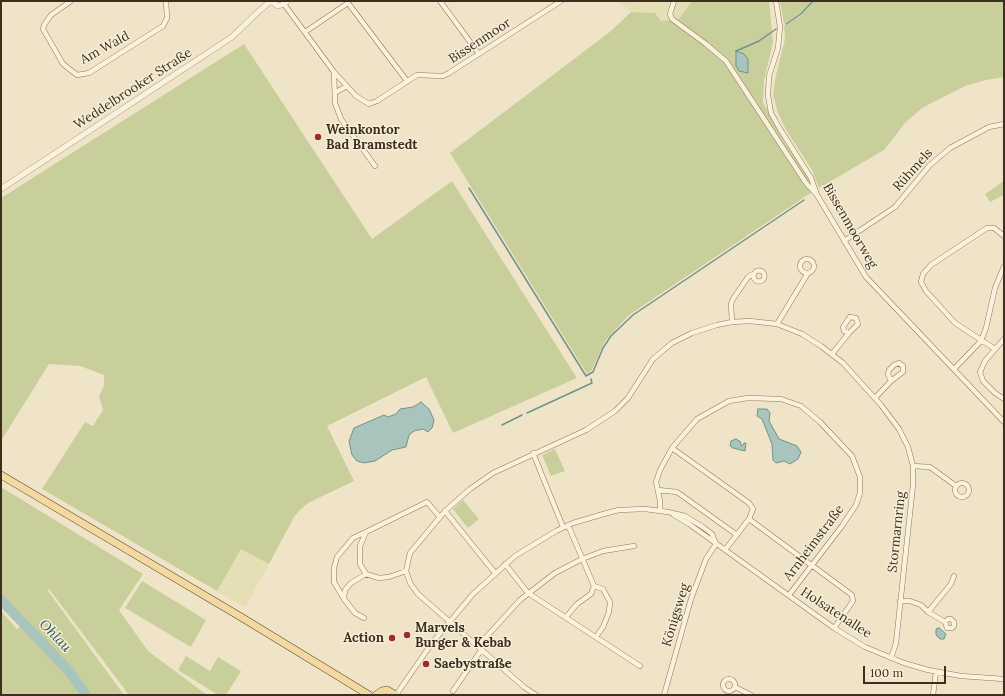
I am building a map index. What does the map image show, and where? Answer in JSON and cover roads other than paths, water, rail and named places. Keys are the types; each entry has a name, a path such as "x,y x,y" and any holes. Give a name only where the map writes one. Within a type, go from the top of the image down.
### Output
{"main road":[{"path":"1,475 318,663 369,695"},
{"path":"376,695 387,690 396,695"}],"street":[{"name":"Am Wald","path":"71,1 51,14 43,29 63,64 77,75 89,73 163,26 167,18 166,1"},
{"name":"Weddelbrooker Straße","path":"1,189 232,37 271,1 276,5 285,3"},
{"path":"440,1 479,54"},
{"name":"Bissenmoor","path":"285,3 334,72 362,100 369,104 377,101 417,75 442,76 479,54 560,1"},
{"path":"674,1 670,14 672,19 726,61 806,183 817,195"},
{"name":"Bissenmoorweg","path":"776,1 780,27 778,48 769,76 768,95 771,113 780,130 811,178 817,195 866,277 1004,422"},
{"path":"305,32 348,3 407,81"},
{"path":"334,72 336,92 335,103 341,119 376,166"},
{"path":"336,92 347,86"},
{"name":"Rühmels","path":"844,241 895,207 930,166 950,148 989,127 1004,124"},
{"path":"995,349 955,323 926,291 921,282 923,274 932,265 987,228 994,228 1004,236"},
{"path":"954,368 981,341 986,328 995,288 1004,266"},
{"path":"777,324 808,273"},
{"path":"732,322 731,304 733,299 748,277 753,274"},
{"name":"Stormarnring","path":"406,571 410,553 445,510 493,473 533,453 586,430 615,410 628,398 653,359 672,343 692,333 732,322 750,321 777,324 802,334 832,354 874,398 899,430 908,447 913,466 913,485 896,643 891,658"},
{"path":"832,354 849,333"},
{"path":"1004,339 985,361 980,372 983,381 995,394 1004,399"},
{"path":"874,398 891,381"},
{"name":"Arnheimstraße","path":"660,511 656,482 660,470 672,448 697,419 729,401 748,398 770,397 801,406 820,422 852,456 860,477 860,493 856,505 788,595"},
{"path":"672,448 749,503 753,509 749,519 725,550"},
{"path":"533,453 594,586 591,594 577,604 566,617"},
{"path":"913,466 930,467 956,486"},
{"path":"658,490 677,492 737,535"},
{"path":"364,618 355,613 344,599 334,582 334,568 337,557 352,538 427,502 439,516"},
{"name":"Holsatenallee","path":"396,695 419,660 449,622 473,594 505,564 540,539 566,526 619,510 645,509 668,512 689,524 834,628 853,640 891,658 936,672 1004,679"},
{"path":"445,510 495,573"},
{"path":"749,519 852,595 853,601 834,628"},
{"path":"366,532 360,546 360,564 366,574 379,578 389,577 406,571 410,583 418,594 524,687 536,695"},
{"name":"Königsweg","path":"664,695 691,599 706,559 716,544"},
{"path":"453,691 480,647 506,614 528,593 555,573 582,559 603,551 634,546"},
{"path":"505,564 528,593 640,666"},
{"path":"344,599 346,590 351,583 366,574"},
{"path":"928,612 950,584 954,576"},
{"path":"594,586 603,588 610,602 609,612 603,627 596,637"},
{"path":"900,601 910,601 921,605 928,612 945,622"},
{"path":"933,695 936,672"},
{"path":"735,687 752,695"}],"water":[{"path":"736,51 744,54 748,59 748,73 739,71 736,66"},
{"path":"421,402 429,409 434,420 432,428 428,432 423,429 414,431 409,435 406,447 392,450 375,461 364,463 357,461 352,455 349,441 354,428 384,415 388,417 396,414 400,409 413,407"},
{"path":"758,409 767,409 770,413 769,421 779,439 797,446 801,452 798,459 790,464 784,461 776,463 773,460 772,444 762,419 757,416"},
{"path":"736,439 741,442 740,443 742,446 746,443 745,451 730,446 731,441"},
{"path":"939,628 946,634 944,639 940,639 936,635 936,629"}],"waterway":[{"path":"786,24 801,14 813,1"},
{"path":"736,51 759,41 776,29"},
{"path":"469,188 586,376 593,372 603,348 611,336 633,315 804,200"},
{"path":"527,413 592,383 591,379"},
{"path":"502,425 522,415"},
{"name":"Ohlau","path":"1,600 69,671 86,695"}],"place":[{"name":"Weinkontor Bad Bramstedt","path":"318,137"},
{"name":"Marvels Burger & Kebab","path":"407,635"},
{"name":"Action","path":"392,638"},
{"name":"Saebystraße","path":"426,664"}]}
